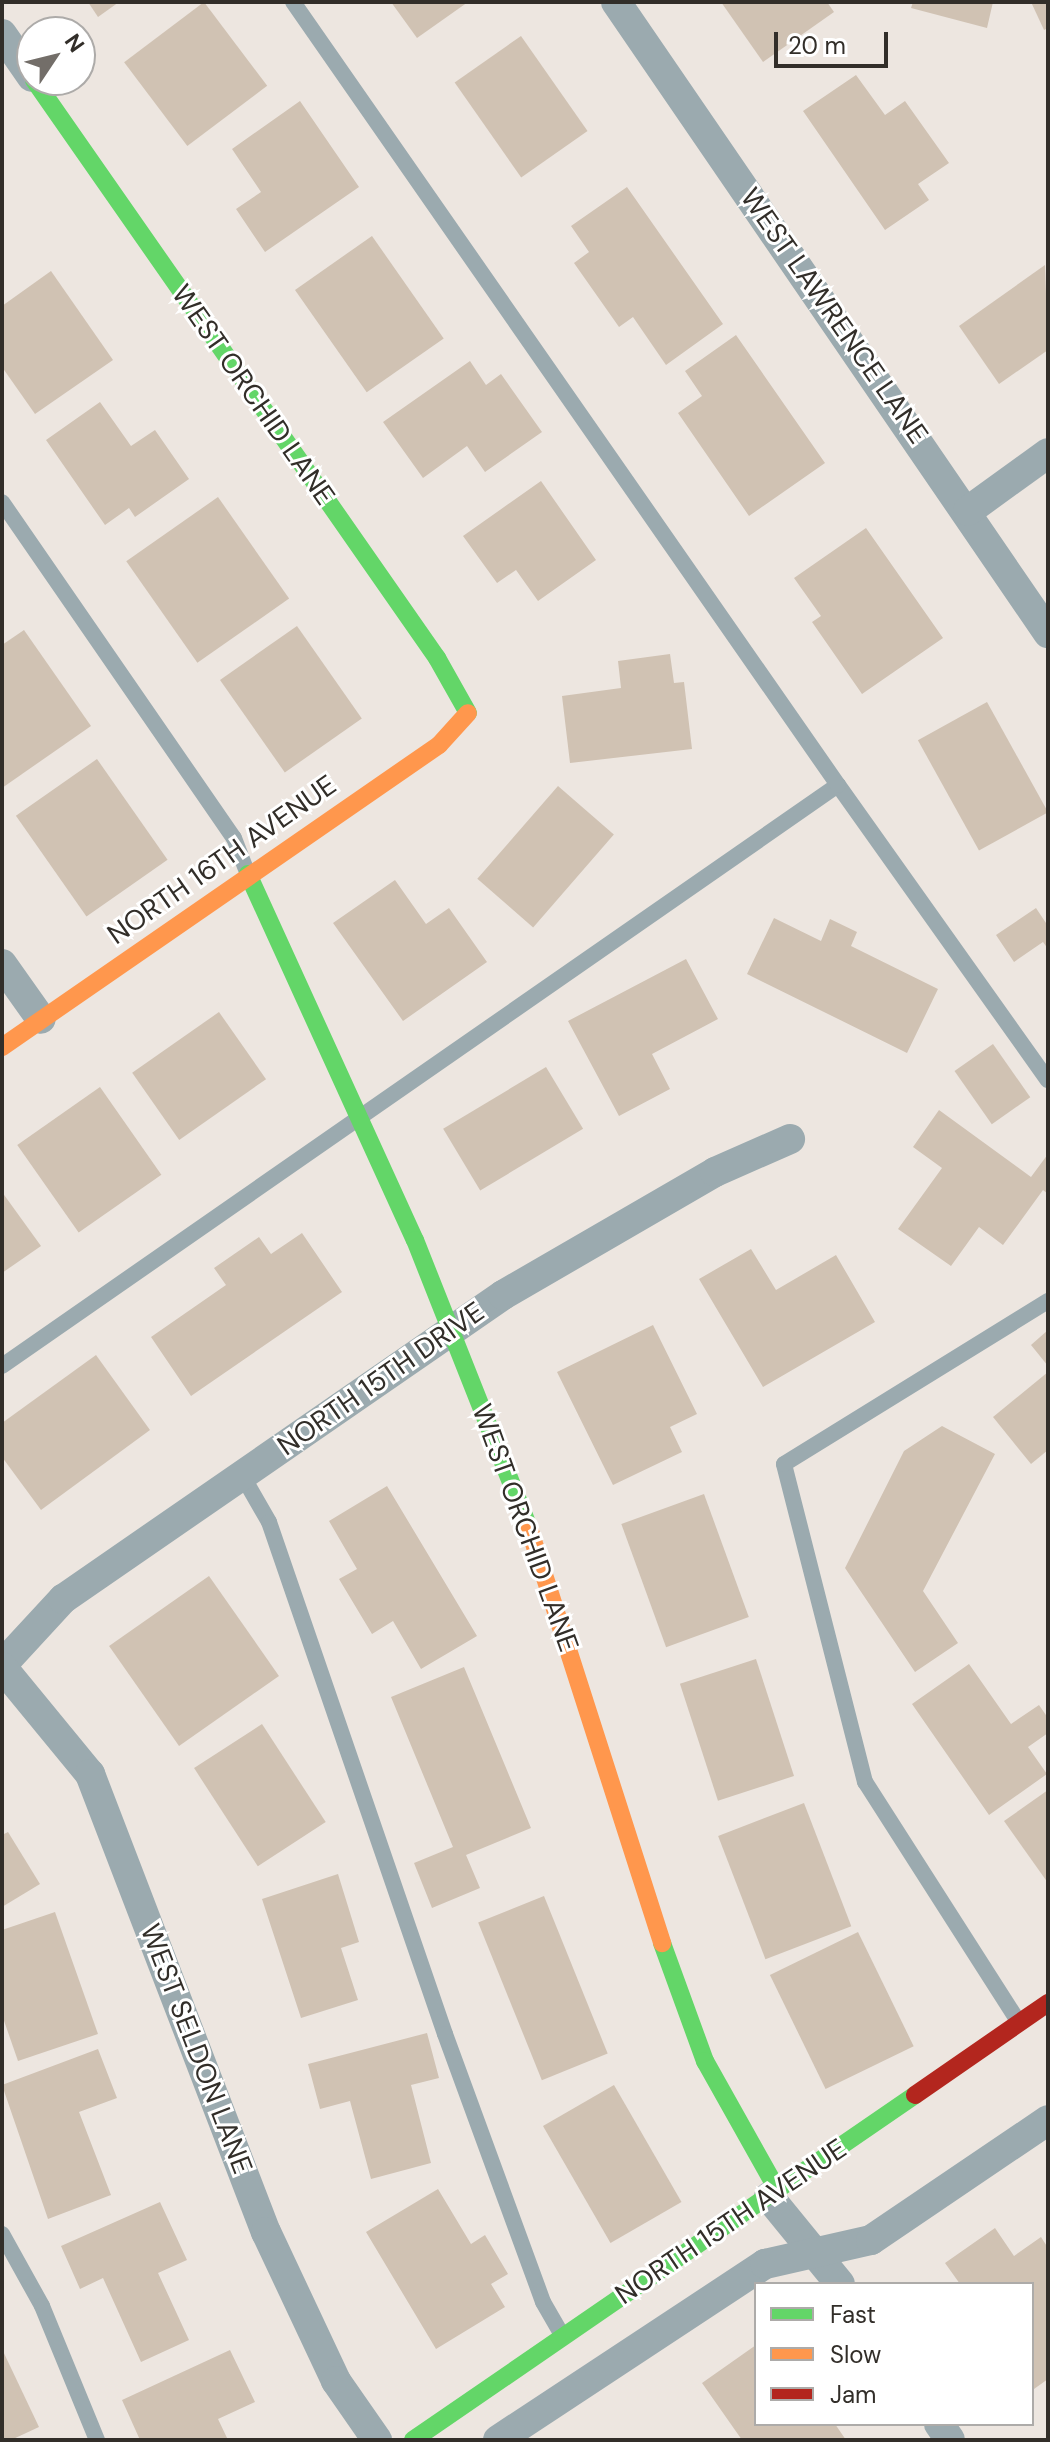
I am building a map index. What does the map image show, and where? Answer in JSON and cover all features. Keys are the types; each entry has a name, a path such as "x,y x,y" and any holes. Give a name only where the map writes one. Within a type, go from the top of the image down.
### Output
{"street":[{"name":"WEST LAWRENCE LANE","path":"616,2 968,511 1048,633"},
{"name":"WEST ORCHID LANE","path":"2,34 16,54"},
{"name":"WEST ORCHID LANE","path":"45,96 428,645 468,713"},
{"path":"968,511 1048,453"},
{"name":"NORTH 16TH AVENUE","path":"2,1047 248,874 439,745 468,713"},
{"name":"WEST ORCHID LANE","path":"248,874 360,1115 450,1332 556,1602 676,1987 705,2061 774,2194 810,2250 838,2282"},
{"path":"2,964 41,1019"},
{"name":"NORTH 15TH DRIVE","path":"2,1666 63,1599 450,1332 601,1234 790,1139"},
{"name":"WEST SELDON LANE","path":"2,1666 90,1774 266,2232 336,2381 377,2440"},
{"name":"NORTH 15TH AVENUE","path":"413,2440 1048,2003"},
{"name":"NORTH 15TH AVENUE","path":"498,2440 765,2264 810,2250 844,2249 890,2229 1048,2120"}],"lane":[{"path":"293,2 838,785 1048,1080"},
{"path":"2,502 234,838 248,874"},
{"path":"2,1366 838,785"},
{"path":"1019,2023 865,1782 784,1464 1048,1301"},
{"path":"242,1475 269,1522 445,2034 543,2302 563,2336"},
{"path":"2,2234 42,2306 97,2440"}],"building":[{"path":"88,2 119,2 98,17"},
{"path":"204,2 267,86 187,146 124,62"},
{"path":"391,2 468,2 417,38"},
{"path":"721,2 827,2 834,12 763,62"},
{"path":"913,2 993,2 987,28 911,8"},
{"path":"1031,2 1048,2 1048,28 1044,30"},
{"path":"521,36 588,131 521,177 455,82"},
{"path":"856,75 885,115 905,101 949,163 918,184 929,200 885,230 803,111"},
{"path":"300,101 359,187 265,252 236,209 261,192 232,149"},
{"path":"627,187 723,324 666,365 633,317 619,327 574,263 589,252 571,226"},
{"path":"372,236 444,338 367,392 295,290"},
{"path":"1045,265 1048,350 999,384 959,326"},
{"path":"51,271 113,360 35,414 2,367 2,306"},
{"path":"736,335 825,463 749,516 678,413 702,396 685,371"},
{"path":"470,361 486,385 501,374 542,432 485,472 467,446 423,478 383,422"},
{"path":"100,402 131,446 155,430 189,479 135,517 129,508 105,525 46,440"},
{"path":"541,481 596,560 538,601 516,570 497,583 463,536"},
{"path":"218,497 289,599 197,663 126,561"},
{"path":"866,528 943,638 862,694 812,622 821,616 794,578"},
{"path":"297,626 362,719 285,772 220,680"},
{"path":"24,630 91,726 2,788 2,645"},
{"path":"670,654 674,683 684,682 692,749 570,763 562,696 621,688 618,661"},
{"path":"987,702 1048,812 979,851 918,740"},
{"path":"97,759 168,860 86,917 16,816"},
{"path":"558,786 614,835 533,927 477,879"},
{"path":"395,880 426,924 449,908 487,962 403,1021 333,923"},
{"path":"1036,908 1048,926 1048,949 1043,942 1014,962 996,935"},
{"path":"774,918 821,941 830,919 857,932 851,946 938,989 907,1053 747,974"},
{"path":"686,959 718,1019 652,1054 670,1089 619,1116 568,1021"},
{"path":"219,1012 266,1079 179,1140 132,1073"},
{"path":"993,1044 1030,1097 992,1124 954,1071"},
{"path":"546,1067 583,1129 480,1191 443,1129"},
{"path":"100,1087 161,1175 79,1233 17,1145"},
{"path":"939,1110 1031,1177 1048,1154 1048,1194 1043,1190 1003,1245 979,1227 951,1266 898,1229 942,1168 913,1147"},
{"path":"2,1192 41,1246 2,1273"},
{"path":"302,1233 342,1292 191,1396 151,1337 226,1285 214,1268 259,1237 271,1254"},
{"path":"751,1249 776,1290 836,1255 875,1322 763,1387 699,1279"},
{"path":"653,1325 697,1414 670,1427 682,1452 613,1485 557,1372"},
{"path":"1048,1330 1048,1366 1031,1345"},
{"path":"96,1355 150,1430 41,1510 2,1457 2,1423"},
{"path":"1048,1372 1048,1450 1031,1464 993,1417"},
{"path":"942,1426 995,1454 923,1591 958,1643 915,1672 845,1568 904,1451"},
{"path":"387,1486 477,1636 421,1669 393,1621 372,1634 339,1579 357,1569 329,1521"},
{"path":"704,1494 749,1617 666,1647 621,1524"},
{"path":"209,1576 279,1676 179,1746 109,1646"},
{"path":"756,1659 794,1776 718,1801 680,1684"},
{"path":"969,1664 1011,1724 1039,1705 1048,1718 1048,1733 1028,1747 1047,1774 989,1815 912,1704"},
{"path":"464,1667 531,1828 466,1855 480,1888 432,1908 414,1863 453,1847 391,1697"},
{"path":"262,1724 326,1822 258,1866 194,1768"},
{"path":"1048,1790 1048,1883 1004,1821"},
{"path":"804,1803 851,1926 765,1959 718,1836"},
{"path":"8,1832 40,1884 2,1907 2,1835"},
{"path":"338,1874 359,1942 341,1948 358,2000 301,2018 262,1899"},
{"path":"544,1896 608,2054 542,2080 478,1923"},
{"path":"55,1912 98,2034 18,2061 2,2015 2,1930"},
{"path":"858,1932 914,2046 826,2089 770,1975"},
{"path":"427,2033 439,2078 411,2085 431,2163 371,2179 350,2101 320,2109 308,2064"},
{"path":"98,2049 117,2098 79,2112 111,2195 48,2219 2,2085"},
{"path":"614,2085 681,2202 610,2243 543,2126"},
{"path":"438,2189 471,2244 485,2235 508,2274 491,2284 505,2307 436,2349 366,2232"},
{"path":"160,2202 187,2260 158,2273 189,2340 141,2362 103,2278 80,2289 61,2246"},
{"path":"995,2228 1014,2256 1041,2237 1048,2248 1048,2379 1034,2389 1034,2282 959,2282 945,2263"},
{"path":"754,2346 754,2426 836,2426 846,2440 742,2440 702,2383"},
{"path":"2,2349 39,2427 11,2440 2,2440"},
{"path":"230,2350 255,2402 218,2419 228,2440 140,2440 122,2400"}],"traffic: fast":[{"path":"45,96 437,658 468,713"},
{"path":"248,874 415,1240 529,1528"},
{"path":"662,1943 705,2061 778,2191"},
{"path":"413,2440 915,2095"}],"traffic: slow":[{"path":"2,1047 439,745 468,713"},
{"path":"529,1528 662,1943"}],"traffic: jam":[{"path":"915,2095 1048,2003"}]}
